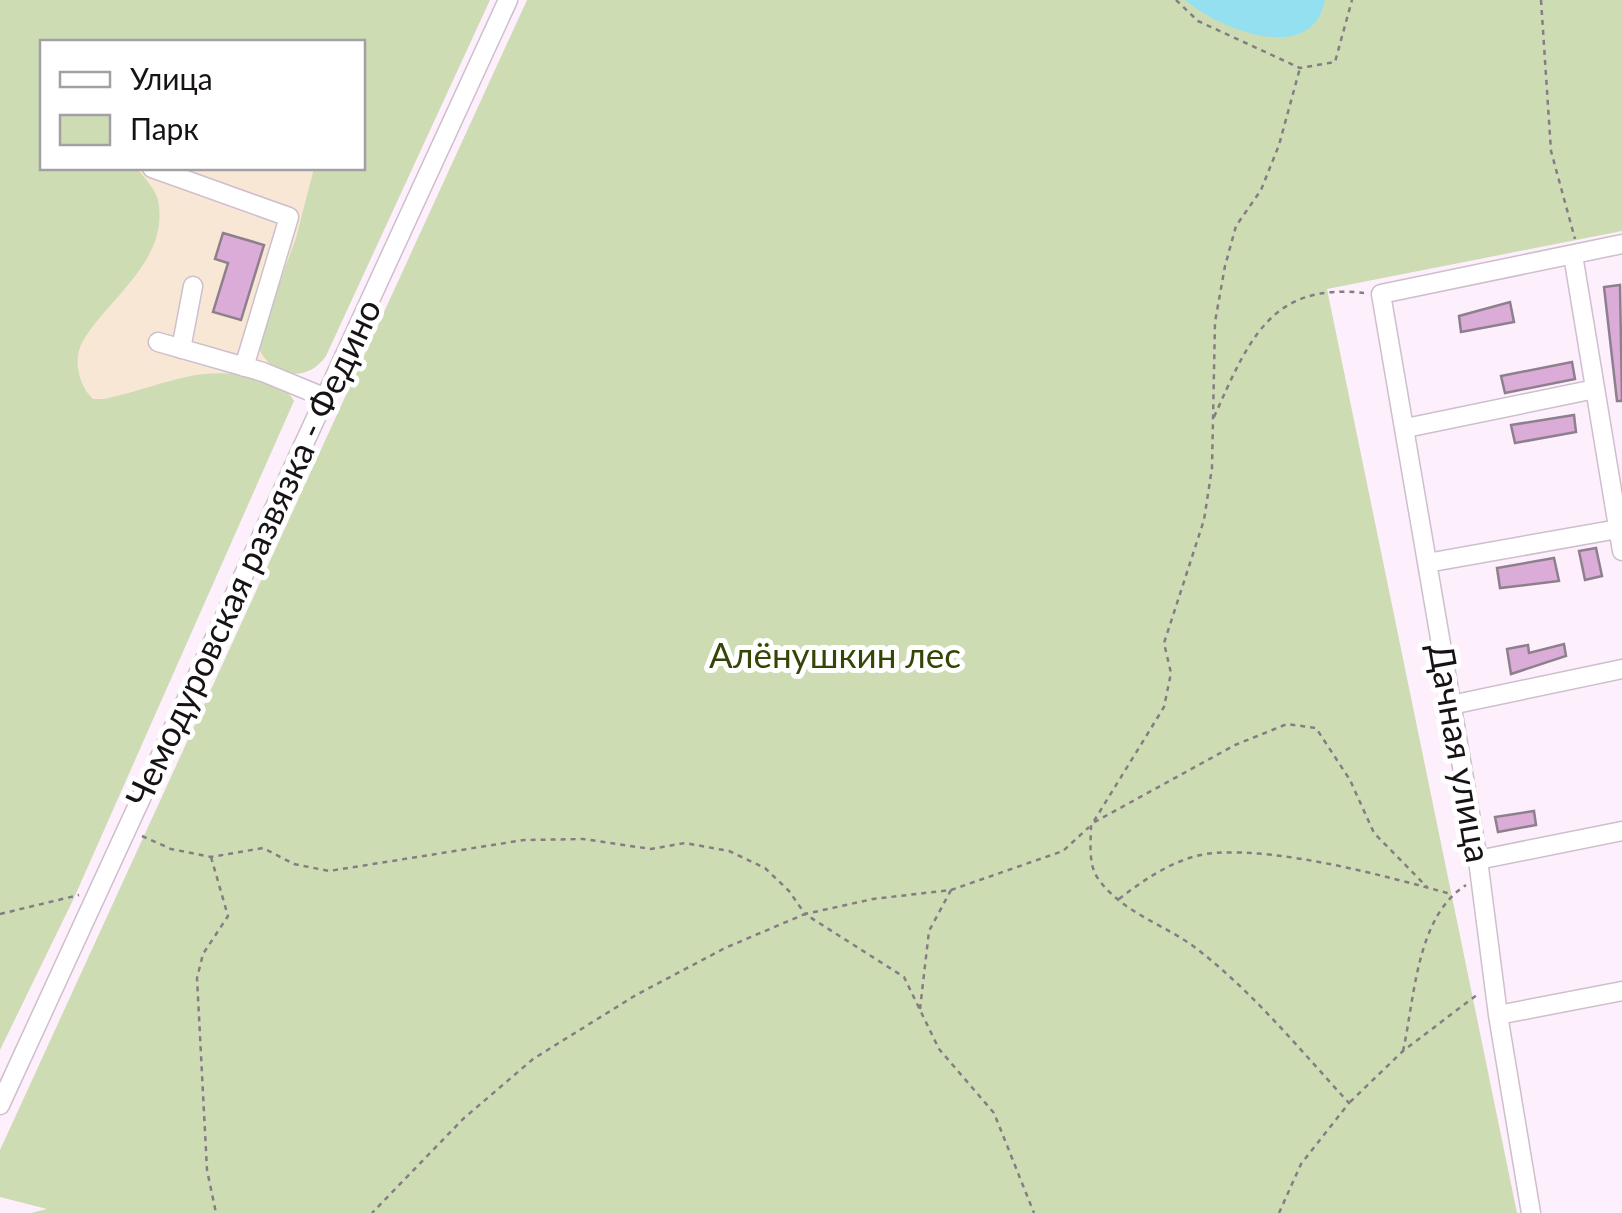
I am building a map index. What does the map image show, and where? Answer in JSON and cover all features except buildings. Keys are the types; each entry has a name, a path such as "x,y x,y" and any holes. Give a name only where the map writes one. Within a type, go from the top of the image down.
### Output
{"street":[{"name":"Чемодуровская развязка - Федино","path":"0,1105 508,0"},
{"path":"158,170 288,217 244,367"},
{"path":"1381,294 1622,244"},
{"path":"1572,255 1595,389 1616,471 1622,552"},
{"path":"181,349 192,286"},
{"name":"Дачная улица","path":"1381,294 1479,868 1498,1015 1532,1213"},
{"path":"158,342 244,367 326,398"},
{"path":"1406,428 1595,389"},
{"path":"1426,563 1618,528"},
{"path":"1451,705 1622,669"},
{"path":"1479,868 1622,832"},
{"path":"1498,1015 1622,991"}],"path":[{"path":"1176,0 1198,20 1300,68 1336,62 1352,0"},
{"path":"1541,0 1551,150 1575,240 1572,255"},
{"path":"372,1213 451,1131 534,1059 636,995 725,948 805,914 873,899 951,890 1063,851 1091,824 1164,707 1170,673 1164,643 1204,520 1214,418 1215,322 1225,266 1236,226 1261,190 1279,145 1300,68"},
{"path":"1214,418 1240,358 1279,308 1327,288 1381,294"},
{"path":"1091,824 1236,745 1287,724 1316,728 1350,780 1374,832 1426,888"},
{"path":"1091,824 1092,865 1119,899 1196,948 1275,1022 1349,1103"},
{"path":"127,829 171,849 211,857 262,848 294,864 330,871 524,840 583,840 651,849 685,843 728,851 765,868 789,891 805,914 904,978 938,1049 994,1113 1034,1213"},
{"path":"1119,899 1150,874 1213,853 1262,856 1451,894"},
{"path":"211,857 228,916 203,954 197,978 206,1170 216,1213"},
{"path":"1404,1051 1429,928 1451,894 1479,868"},
{"path":"0,914 74,898 102,883"},
{"path":"920,1009 929,931 951,890"},
{"path":"1279,1213 1301,1164 1349,1103 1404,1051 1495,984"}],"shaded area":[{"path":"365,164 391,164 240,488 16,358 112,170 365,170"}],"green space":[{"path":"0,0 490,0 326,356 318,365 300,373 282,371 265,359 259,349 260,336 296,238 313,170 365,170 365,40 40,40 40,170 139,170 158,200 155,241 146,259 80,348 79,372 88,394 93,399 104,399 183,378 221,373 272,384 285,390 294,401 74,898 0,1050"},
{"name":"Алёнушкин лес","path":"527,0 1622,0 1622,231 1327,289 1517,1213 31,1213 47,1209 0,1197 0,1150"}],"water":[{"path":"1185,0 1325,0 1317,20 1302,32 1284,37 1263,36 1219,22"}]}
